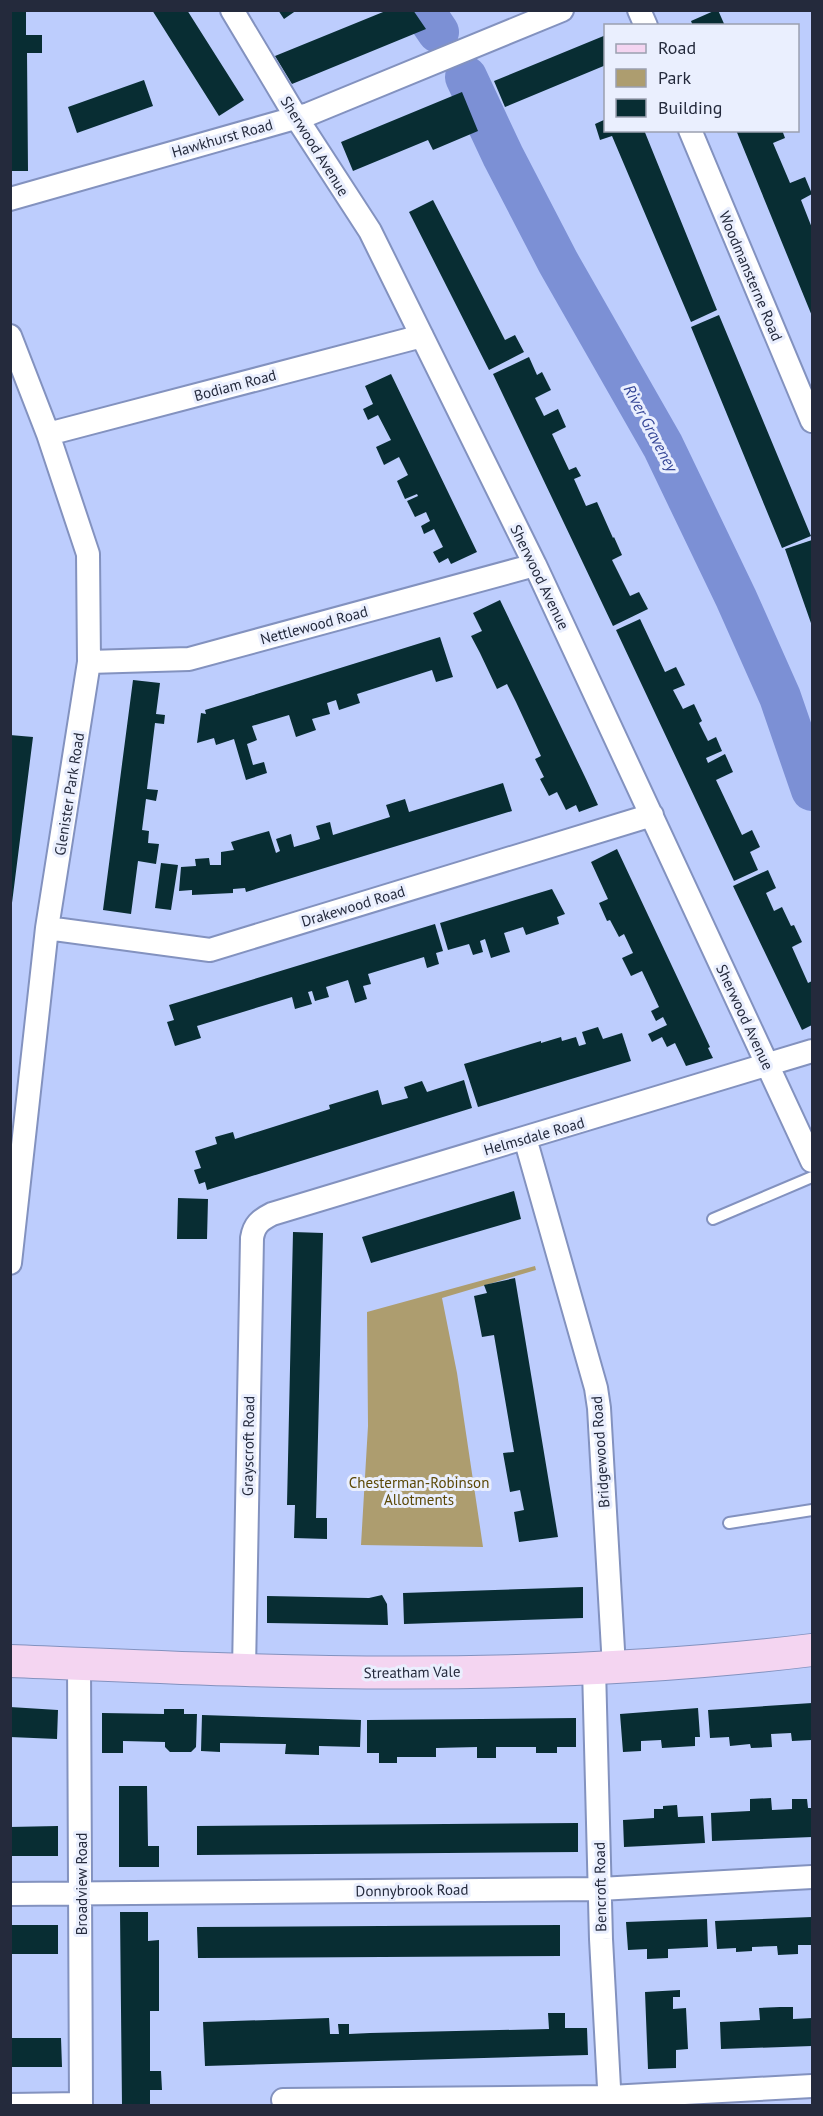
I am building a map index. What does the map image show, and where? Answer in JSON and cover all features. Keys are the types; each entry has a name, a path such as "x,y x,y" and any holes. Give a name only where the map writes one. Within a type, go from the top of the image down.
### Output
{"main road":[{"name":"Streatham Vale","path":"10,1661 370,1673 604,1667 813,1650"}],"street":[{"name":"Sherwood Avenue","path":"232,10 296,117 370,231 535,565 766,1065 813,1161"},
{"name":"Hawkhurst Road","path":"10,199 309,114 562,10"},
{"name":"Woodmansterne Road","path":"691,132 813,421"},
{"name":"Glenister Park Road","path":"10,336 48,434 88,554 89,662 47,928 10,1263"},
{"name":"Bodiam Road","path":"48,434 422,336"},
{"name":"Nettlewood Road","path":"89,662 189,658 535,565"},
{"name":"Drakewood Road","path":"47,928 210,950 652,815"},
{"name":"Helmsdale Road","path":"257,1224 272,1214 813,1051"},
{"name":"Bridgewood Road","path":"525,1138 596,1388 599,1408 604,1667"},
{"name":"Grayscroft Road","path":"244,1670 252,1238 257,1224"},
{"name":"Broadview Road","path":"79,1663 81,2105"},
{"name":"Bencroft Road","path":"604,1667 600,1889 610,2101"},
{"name":"Donnybrook Road","path":"10,1894 600,1889 813,1876"},
{"path":"283,2100 610,2101 813,2086"},
{"path":"10,2105 81,2105"}],"lane":[{"path":"713,1219 813,1177"},
{"path":"729,1523 813,1510"}],"green space":[{"name":"Chesterman-Robinson Allotments","path":"535,1266 536,1270 442,1298 457,1373 483,1547 361,1545 368,1426 367,1312"}],"building":[{"path":"10,10 26,10 26,35 42,35 42,53 27,53 28,171 10,171"},
{"path":"152,10 187,10 244,100 219,116"},
{"path":"278,10 297,10 284,19"},
{"path":"388,10 413,10 426,29 292,84 275,56"},
{"path":"718,10 724,24 692,24 691,21"},
{"path":"604,36 604,66 505,107 494,81"},
{"path":"144,80 153,106 77,133 68,107"},
{"path":"462,92 478,131 433,150 428,140 353,171 341,142"},
{"path":"604,120 604,132 645,132 717,310 691,322 612,136 600,140 595,124"},
{"path":"737,132 783,132 785,138 773,143 790,183 805,177 812,194 801,200 812,228 812,316"},
{"path":"433,200 505,340 515,335 524,352 489,370 409,212"},
{"path":"719,315 811,536 782,548 691,327"},
{"path":"529,357 537,375 542,372 551,390 535,398 544,416 558,409 566,427 552,434 569,470 576,467 581,476 574,479 586,506 597,502 622,555 612,560 630,596 639,592 648,609 613,626 493,374"},
{"path":"391,374 477,552 451,564 448,558 439,563 433,552 443,547 434,529 424,534 421,526 430,521 426,512 415,517 407,501 418,496 417,494 405,499 397,481 408,475 399,457 384,465 376,447 391,440 378,415 368,420 363,409 373,404 365,386"},
{"path":"812,540 812,626 785,549"},
{"path":"500,600 598,805 579,812 576,805 566,810 557,792 549,796 540,779 544,777 535,759 541,756 516,702 507,684 497,689 471,636 482,631 473,613"},
{"path":"640,619 665,672 676,667 685,685 673,690 683,709 694,704 702,721 699,723 708,741 716,737 722,751 706,758 708,763 725,754 733,772 716,780 742,835 752,830 760,847 750,852 758,870 734,881 616,630"},
{"path":"440,637 453,677 436,682 432,670 357,694 360,703 339,710 336,700 327,703 330,714 312,719 316,730 296,737 289,715 252,726 257,740 247,744 253,765 264,762 267,773 246,780 234,739 216,745 214,738 197,743 201,713 206,714 205,710"},
{"path":"133,680 160,683 156,714 165,715 164,724 155,723 147,789 158,790 156,801 146,799 142,830 149,831 148,843 159,844 156,864 138,861 131,914 103,910"},
{"path":"10,735 33,737 12,903 10,903"},
{"path":"503,783 512,811 246,892 245,888 233,889 233,893 192,895 192,890 179,891 181,867 196,866 195,859 209,858 210,865 221,865 221,852 234,850 231,842 269,831 276,853 280,851 276,839 291,834 294,847 320,839 316,826 330,822 333,835 390,817 386,805 405,799 409,812"},
{"path":"617,849 710,1047 708,1048 713,1058 686,1066 675,1043 667,1047 662,1037 652,1042 648,1034 667,1025 663,1017 656,1021 651,1011 659,1007 642,971 631,976 622,958 633,953 624,934 619,937 610,920 607,921 599,903 608,899 591,862"},
{"path":"161,863 178,865 171,910 155,908"},
{"path":"768,870 776,888 766,893 774,911 782,907 791,926 794,925 802,942 792,947 808,983 812,981 812,1025 802,1030 733,886"},
{"path":"552,889 565,914 557,917 559,924 526,935 523,927 504,933 510,952 491,958 485,939 480,941 483,952 473,955 469,944 448,950 440,923"},
{"path":"435,924 443,951 436,953 439,964 427,968 424,957 368,974 371,984 363,986 367,999 355,1003 348,980 326,987 329,997 315,1001 312,991 308,992 312,1004 295,1009 292,997 197,1026 201,1038 175,1046 167,1022 174,1020 169,1005"},
{"path":"598,1027 603,1039 622,1033 631,1061 478,1107 464,1064 561,1037 562,1041 576,1037 579,1046 586,1044 582,1032"},
{"path":"464,1080 472,1108 207,1190 205,1182 199,1184 194,1170 201,1168 195,1151 217,1144 215,1137 233,1132 235,1139 330,1109 329,1105 378,1090 382,1105 408,1098 404,1087 422,1081 427,1092"},
{"path":"514,1191 521,1219 371,1263 362,1237"},
{"path":"178,1198 208,1199 207,1239 177,1239"},
{"path":"293,1232 323,1233 316,1518 327,1518 327,1539 294,1538 295,1505 287,1505"},
{"path":"515,1278 558,1537 519,1542 514,1512 524,1510 520,1490 510,1492 503,1453 514,1452 494,1335 482,1337 474,1296 487,1293 484,1285"},
{"path":"583,1587 583,1618 404,1624 403,1593"},
{"path":"382,1595 387,1604 388,1625 267,1623 267,1596 369,1598"},
{"path":"812,1703 812,1740 792,1741 791,1733 771,1734 772,1747 751,1748 750,1744 730,1746 729,1737 710,1738 708,1710"},
{"path":"10,1707 58,1710 57,1739 10,1737"},
{"path":"698,1708 700,1737 695,1737 695,1746 662,1748 661,1740 641,1741 641,1751 623,1752 620,1714"},
{"path":"164,1709 184,1709 184,1714 197,1714 196,1747 191,1752 170,1752 165,1747 165,1742 123,1741 123,1753 102,1753 102,1713 164,1714"},
{"path":"202,1715 361,1720 360,1747 319,1746 319,1755 285,1754 286,1744 220,1743 220,1752 201,1751"},
{"path":"576,1718 576,1747 557,1747 557,1753 536,1753 536,1747 496,1747 496,1758 477,1758 477,1747 436,1748 436,1757 397,1757 397,1763 379,1763 379,1753 367,1753 367,1720"},
{"path":"119,1786 147,1786 148,1846 159,1846 159,1867 119,1867"},
{"path":"771,1798 772,1810 792,1809 792,1799 807,1799 808,1808 812,1808 812,1837 712,1841 711,1813 750,1811 750,1799"},
{"path":"677,1805 678,1817 703,1816 705,1843 624,1847 623,1820 654,1818 654,1809"},
{"path":"578,1823 578,1852 197,1855 197,1826"},
{"path":"58,1826 58,1856 10,1856 10,1827"},
{"path":"120,1912 148,1912 148,1941 159,1940 159,2011 150,2011 150,2071 161,2071 162,2090 150,2090 150,2106 122,2106"},
{"path":"812,1917 812,1945 798,1945 798,1954 778,1955 777,1946 752,1947 752,1951 736,1952 736,1948 717,1949 715,1921"},
{"path":"707,1919 708,1947 668,1949 668,1958 647,1959 647,1949 628,1950 626,1922"},
{"path":"10,1925 58,1925 58,1954 10,1954"},
{"path":"560,1925 560,1956 198,1958 197,1927"},
{"path":"680,1990 680,1997 673,1997 673,2009 686,2008 688,2049 676,2050 676,2068 648,2069 645,1992"},
{"path":"793,2007 793,2019 812,2018 812,2046 721,2049 720,2022 760,2020 759,2008"},
{"path":"548,2013 565,2013 565,2028 587,2028 588,2055 205,2066 203,2022 329,2018 330,2034 339,2034 338,2024 349,2024 349,2034 549,2029"},
{"path":"10,2038 61,2038 62,2067 10,2067"}],"waterway":[{"name":"River Graveney","path":"423,10 438,32"},
{"name":"River Graveney","path":"466,77 503,156 558,262 663,446 736,598 780,697 812,790"}]}
